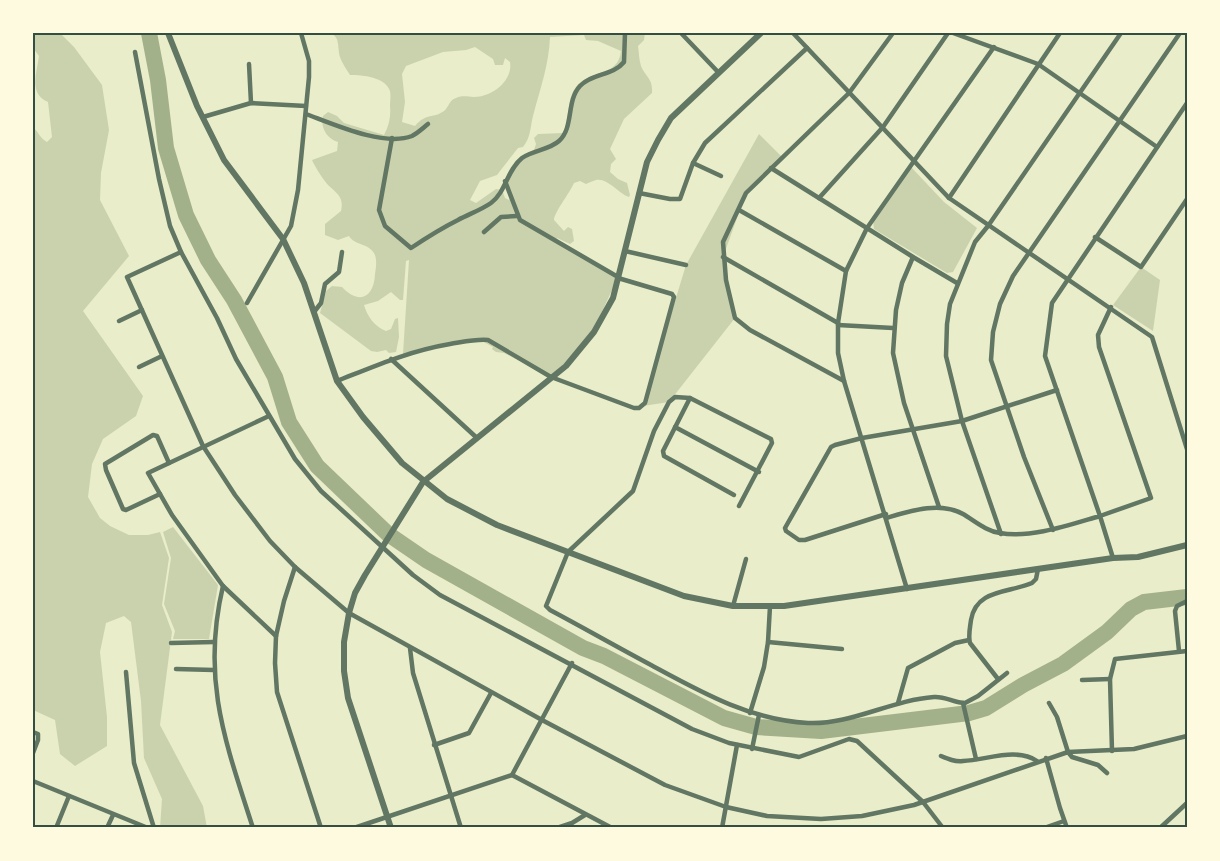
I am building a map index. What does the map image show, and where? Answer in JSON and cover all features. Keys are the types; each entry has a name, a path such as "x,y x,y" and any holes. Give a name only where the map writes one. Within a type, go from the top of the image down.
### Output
{"street":[{"path":"168,33 203,117 224,160 283,239 304,282 337,381 363,417 402,463 423,482 447,499 498,525 684,596 733,606 770,606 907,589 1146,555 1187,545"},
{"path":"247,303 291,226 298,190 306,114 309,61 302,33"},
{"path":"392,138 379,210 385,226 411,248 491,203 522,158 560,140 565,134 575,94 580,86 589,79 621,66 625,58 625,33"},
{"path":"681,33 718,72"},
{"path":"391,828 348,698 344,671 344,642 349,613 360,584 423,482 566,366 594,332 613,298 647,162 670,118 761,33"},
{"path":"793,33 950,198 1152,337 1187,449"},
{"path":"844,381 750,330 735,318 726,280 723,242 746,193 849,93 892,33"},
{"path":"819,198 883,127 948,33"},
{"path":"953,33 1038,64 1157,147"},
{"path":"950,198 1060,33"},
{"path":"1001,534 962,420 946,356 950,304 975,242 1121,33"},
{"path":"1053,530 1024,457 991,360 993,332 1000,304 1013,276 1180,33"},
{"path":"907,589 844,381 838,353 838,324 846,271 867,228 994,47"},
{"path":"639,192 680,199 693,163 705,143 807,48"},
{"path":"135,52 166,213 181,252 268,416 295,459 321,491 413,575 440,595 572,663 692,729 752,749 799,757 852,739 857,741 922,802 943,828"},
{"path":"249,64 252,103"},
{"path":"203,117 252,103 306,106"},
{"path":"1113,558 1101,516 1045,356 1052,303 1187,103"},
{"path":"306,114 351,130 392,138 413,135 428,124"},
{"path":"693,163 721,176"},
{"path":"771,168 957,283"},
{"path":"337,381 391,359 478,339 488,340 551,377 634,408 639,408 645,403 674,297 672,294 618,277 526,224 517,216 506,181"},
{"path":"1095,237 1141,267 1187,199"},
{"path":"739,210 846,271"},
{"path":"484,232 501,217 517,216"},
{"path":"625,251 686,265"},
{"path":"181,252 127,277 203,446 270,541 295,567 349,613 491,693 665,785 726,807 767,816 821,819 862,816 892,811 922,802 1068,752 1134,750 1187,736"},
{"path":"314,312 321,303 325,284 339,272 342,252"},
{"path":"723,257 838,324 893,328"},
{"path":"913,257 902,283 893,328 893,353 897,376 939,507"},
{"path":"1057,390 962,420 862,438 831,447 784,528 800,540 805,540 886,516 939,507 954,510 1001,534 1053,530 1151,498 1099,348 1098,335 1111,307"},
{"path":"119,321 142,310"},
{"path":"139,367 162,356"},
{"path":"391,359 477,438"},
{"path":"739,506 759,471 772,443 771,439 680,395 669,402 650,440 633,491 568,552 546,606 711,696 750,713 810,723 840,720 898,703 935,697 963,703 978,696 1007,673"},
{"path":"690,398 663,451 664,456 734,495"},
{"path":"268,416 148,473 171,515 223,586 276,636"},
{"path":"675,427 759,471"},
{"path":"160,494 126,510 123,509 105,464 153,435 157,436 169,463"},
{"path":"733,606 746,559"},
{"path":"295,567 276,636 277,692 321,828"},
{"path":"999,679 973,649 969,640 972,615 978,602 992,594 1032,583 1036,579 1038,569"},
{"path":"223,586 216,614 214,642 214,670 219,712 228,751 253,828"},
{"path":"1179,651 1175,611 1177,606 1187,601"},
{"path":"750,713 764,667 770,606"},
{"path":"898,703 908,668 955,643 969,640"},
{"path":"171,643 214,642"},
{"path":"768,642 842,649"},
{"path":"410,648 413,673 461,828"},
{"path":"1112,751 1110,679 1113,662 1118,658 1187,651"},
{"path":"354,828 512,775 572,663"},
{"path":"176,669 214,670"},
{"path":"126,672 134,763 154,828"},
{"path":"1082,680 1110,679"},
{"path":"434,745 469,733 491,693"},
{"path":"963,703 976,759"},
{"path":"1049,703 1057,717 1068,752 1072,757 1098,765 1107,773"},
{"path":"752,749 759,715"},
{"path":"33,732 38,734 33,753"},
{"path":"722,828 737,745"},
{"path":"941,756 956,761 1024,755 1037,761"},
{"path":"1046,758 1067,828"},
{"path":"512,775 612,828"},
{"path":"33,781 148,828"},
{"path":"56,828 69,796"},
{"path":"1160,828 1187,803"},
{"path":"107,828 113,815"},
{"path":"557,828 585,815"},
{"path":"1044,828 1064,820"}],"green space":[{"path":"33,33 60,33 74,47 102,85 109,130 101,173 100,200 129,256 83,311 143,396 136,416 103,439 92,464 88,497 100,518 110,526 129,535 148,535 160,532 169,558 162,605 172,632 160,725 203,806 207,828 160,828 162,799 144,758 141,701 131,622 124,616 106,623 100,652 107,717 107,746 75,766 60,754 55,720 33,710 33,128 47,142 52,137 48,102 42,98 36,88 39,56 33,48"},
{"path":"328,33 645,33 644,40 638,46 639,56 641,66 650,81 652,93 624,119 610,149 616,159 611,164 610,172 627,183 630,195 629,197 625,195 605,181 596,180 586,184 580,181 574,183 554,220 564,231 568,227 572,229 574,241 570,244 557,238 555,241 618,277 589,340 551,377 504,353 496,352 492,349 493,347 478,339 403,354 409,260 406,261 403,300 391,292 378,301 364,305 372,321 386,331 391,329 395,319 398,318 399,337 396,352 371,351 320,313 326,291 332,286 342,287 354,296 360,297 369,293 374,282 376,264 373,251 355,242 349,236 338,240 325,235 325,224 341,211 342,203 312,160 337,151 338,142 325,132 322,124 323,116 328,112 337,116 344,123 384,135 390,114 390,93 387,86 373,78 350,75 340,57 337,39","holes":["584,35 586,40 598,41 621,51 619,60 609,69 589,77 576,87 571,98 563,133 538,134 534,138 536,144 534,150 525,155 506,177 511,196 509,200 505,198 502,190 496,189 476,203 470,200 480,181 497,175 518,148 523,147 528,140 546,67 550,37","475,47 493,59 495,65 503,65 505,58 510,62 508,75 500,87 481,96 454,99 444,111 423,119 415,126 402,122 405,102 402,74 406,66 443,52"]},
{"path":"759,134 782,157 746,193 723,257 735,318 669,402 643,406 686,265"},
{"path":"911,167 944,202 977,228 953,272 947,273 874,229 873,220"},
{"path":"1141,267 1160,280 1153,331 1113,305"},
{"path":"173,527 218,585 209,639 173,639 175,631 164,604 171,558 163,532"}],"waterway":[{"path":"149,33 158,80 166,148 186,215 208,260 234,300 275,377 289,422 317,466 388,534 426,560 583,648 604,656 724,718 756,727 821,731 969,713 986,708 1063,664 1107,632 1131,609 1144,602 1187,597"}]}
